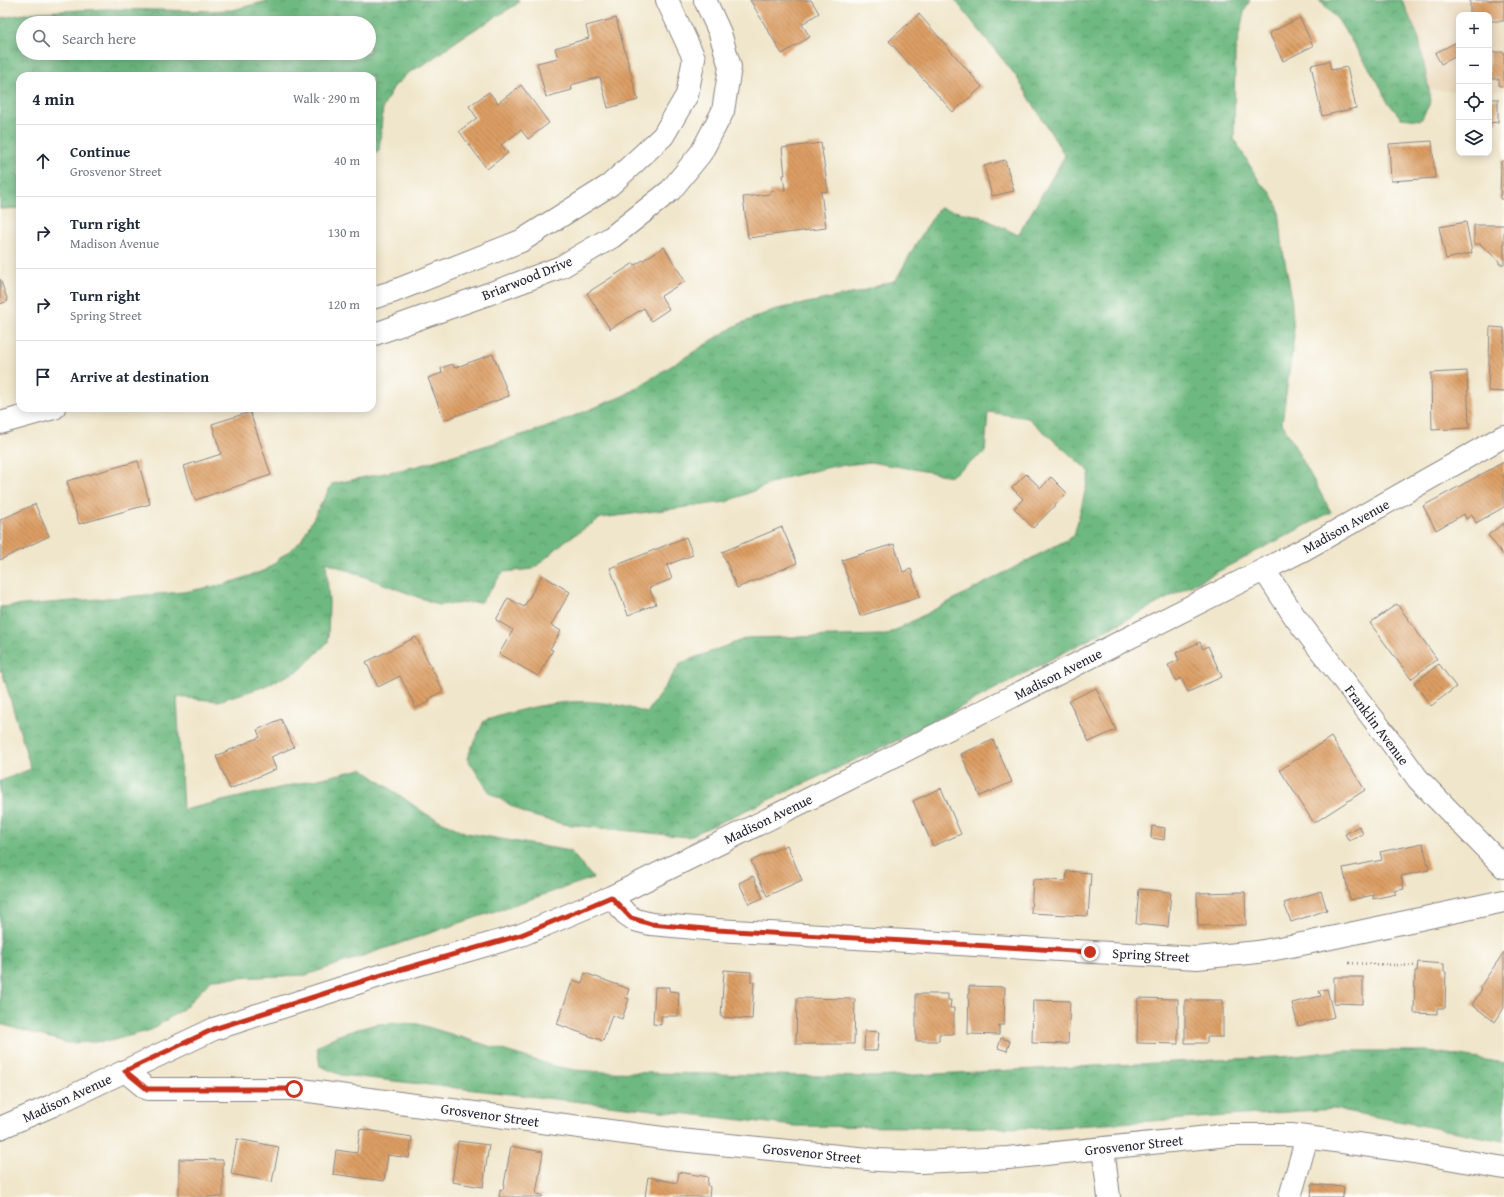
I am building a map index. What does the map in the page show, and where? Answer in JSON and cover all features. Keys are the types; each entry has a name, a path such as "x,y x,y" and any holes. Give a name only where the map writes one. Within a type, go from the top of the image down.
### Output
{"street":[{"path":"376,297 392,292 521,241 610,185 663,136 687,95 694,58 667,0"},
{"name":"Briarwood Drive","path":"376,334 561,267 612,237 671,190 702,153 723,111 730,67 720,33 704,0"},
{"path":"0,423 40,412"},
{"name":"Madison Avenue","path":"0,1128 52,1106 214,1029 382,975 521,935 611,897 1304,550 1504,436"},
{"name":"Franklin Avenue","path":"1264,570 1295,617 1418,779 1504,867"},
{"name":"Spring Street","path":"611,897 631,918 651,924 725,930 1197,958 1258,952 1307,943 1504,901"},
{"name":"Grosvenor Street","path":"125,1071 147,1089 294,1089 670,1139 878,1160 920,1162 1008,1158 1228,1135 1307,1137 1408,1151 1504,1168"},
{"path":"1290,1197 1307,1137"},
{"path":"1103,1148 1109,1197"}],"path":[{"path":"1349,963 1418,966"}],"shaded area":[{"path":"1402,0 1504,0 1504,91 1492,91 1492,12 1456,12 1456,91 1429,90 1419,39"}],"green space":[{"path":"271,0 519,0 517,4 461,38 426,63 408,73 393,88 383,107 379,151 376,153 376,72 16,72 16,208 0,209 0,18 38,12 105,9 233,10"},
{"path":"955,0 1250,0 1244,12 1235,53 1234,139 1261,184 1270,191 1279,210 1283,251 1291,293 1294,336 1282,423 1331,512 894,742 688,837 563,824 526,814 490,793 467,758 484,721 528,708 559,703 589,702 616,704 647,713 681,663 747,638 886,635 1074,536 1090,472 1028,418 988,412 985,452 951,476 870,462 830,467 788,477 726,502 601,518 565,541 533,569 503,572 481,602 439,605 326,562 329,602 328,642 300,670 260,688 218,701 177,697 183,810 362,769 426,814 466,833 570,851 593,878 306,975 212,979 184,1008 151,1030 110,1041 68,1043 0,1024 0,781 31,769 2,671 0,671 0,607 184,592 226,584 266,570 301,541 332,484 414,467 545,428 625,395 735,326 773,310 856,293 896,280 917,242 939,208 979,216 1018,235 1065,156 1016,76"},
{"path":"1319,0 1402,0 1419,39 1431,101 1421,120 1401,118 1387,101 1378,82 1338,20"},
{"path":"377,1024 418,1024 554,1066 574,1070 604,1072 876,1077 1295,1056 1337,1051 1429,1051 1504,1063 1504,1141 1334,1109 1044,1128 795,1126 341,1075 320,1066 317,1047 336,1036"}],"building":[{"path":"750,0 811,0 819,13 802,24 810,37 782,54"},
{"path":"1470,0 1504,0 1504,21 1492,21 1492,12 1470,12"},
{"path":"919,14 982,87 953,112 889,41"},
{"path":"616,18 638,100 608,108 600,77 571,85 572,90 546,97 537,63 558,58 555,48 589,38 586,26"},
{"path":"1300,18 1313,46 1283,61 1269,33"},
{"path":"1456,42 1456,56 1441,64 1435,53"},
{"path":"1492,52 1504,52 1504,86 1499,86 1499,79 1492,79"},
{"path":"1329,61 1331,70 1347,67 1356,108 1322,116 1311,65"},
{"path":"521,85 549,123 528,139 521,130 501,145 508,153 487,169 459,131 477,118 469,106 489,92 498,103"},
{"path":"1492,99 1498,99 1498,122 1492,123"},
{"path":"1432,141 1435,178 1391,181 1389,144"},
{"path":"821,143 828,191 821,192 826,228 748,238 743,197 770,194 770,191 785,190 782,148"},
{"path":"1005,160 1014,191 992,196 984,166"},
{"path":"1501,161 1504,161 1504,199 1500,199"},
{"path":"1466,222 1472,253 1446,259 1439,227"},
{"path":"1474,225 1504,225 1504,264 1499,264 1499,261 1480,244 1474,244"},
{"path":"664,247 685,281 661,296 669,309 651,321 644,308 610,329 587,293 634,263 635,265"},
{"path":"0,279 8,301 0,304"},
{"path":"1490,327 1504,328 1504,392 1488,391"},
{"path":"493,354 509,396 444,420 428,378 442,373 441,368 453,364 454,368"},
{"path":"1467,371 1469,428 1432,430 1431,373"},
{"path":"250,412 271,475 195,500 184,466 221,454 212,424"},
{"path":"138,461 150,504 79,524 67,481"},
{"path":"1504,462 1504,507 1476,523 1472,515 1466,519 1464,514 1436,530 1423,506"},
{"path":"1026,474 1041,488 1051,477 1067,493 1033,528 1014,508 1023,499 1012,488"},
{"path":"35,504 49,536 0,560 0,520"},
{"path":"1504,523 1504,556 1488,535"},
{"path":"782,527 797,563 737,588 722,552"},
{"path":"686,537 693,555 667,565 672,579 649,588 656,604 628,615 610,568"},
{"path":"894,544 903,572 911,569 920,597 860,616 842,560"},
{"path":"542,575 570,592 551,625 561,631 550,649 553,650 538,676 499,654 513,630 496,620 508,598 524,607"},
{"path":"1397,604 1437,659 1411,679 1370,623"},
{"path":"416,637 443,691 429,699 430,701 416,708 400,676 378,687 366,662"},
{"path":"1200,642 1203,649 1208,646 1222,677 1188,692 1181,678 1176,681 1168,665 1179,660 1176,653"},
{"path":"1439,664 1456,687 1431,706 1414,683"},
{"path":"1096,688 1116,730 1089,742 1069,701"},
{"path":"281,719 294,747 271,757 276,769 230,789 216,756 260,737 257,730"},
{"path":"1331,737 1365,790 1314,823 1280,770"},
{"path":"993,740 1012,782 980,796 961,754"},
{"path":"941,788 961,834 933,846 913,801"},
{"path":"1152,826 1165,828 1164,840 1151,838"},
{"path":"1359,826 1363,834 1349,841 1345,834"},
{"path":"1423,843 1429,870 1401,876 1404,889 1394,891 1396,894 1373,899 1373,895 1350,900 1343,868 1382,860 1380,852"},
{"path":"787,845 802,880 767,896 751,861"},
{"path":"1067,871 1091,873 1088,916 1031,913 1033,879 1066,881"},
{"path":"753,876 763,898 749,904 739,883"},
{"path":"1139,889 1171,892 1168,927 1136,924"},
{"path":"1321,891 1327,910 1291,922 1284,903"},
{"path":"1245,892 1246,925 1198,926 1197,893"},
{"path":"1504,952 1504,1008 1495,1022 1472,1005 1482,989 1480,987"},
{"path":"1418,962 1444,964 1444,972 1446,972 1445,1008 1437,1008 1437,1014 1414,1013 1415,971 1417,971"},
{"path":"724,970 751,972 751,982 754,982 752,1019 721,1017"},
{"path":"585,973 629,989 626,998 629,999 622,1019 612,1015 603,1041 557,1024 573,980 582,983"},
{"path":"1334,977 1363,977 1363,1004 1334,1003"},
{"path":"969,986 1005,987 1004,1025 999,1025 999,1035 968,1034"},
{"path":"655,987 669,987 669,991 679,992 678,1016 661,1016 661,1025 653,1024"},
{"path":"1327,989 1334,1017 1298,1026 1292,1003 1321,996 1319,991"},
{"path":"916,994 948,994 948,1000 951,1000 950,1008 954,1008 954,1034 939,1034 939,1041 916,1041"},
{"path":"797,998 855,999 854,1044 796,1044"},
{"path":"1138,998 1178,999 1178,1044 1137,1043"},
{"path":"1033,1000 1070,1001 1068,1044 1032,1043"},
{"path":"1185,1000 1223,1000 1223,1037 1207,1037 1207,1043 1185,1043"},
{"path":"865,1031 879,1032 877,1051 864,1051"},
{"path":"1001,1038 1010,1041 1007,1051 998,1048"},
{"path":"360,1129 412,1137 409,1158 388,1155 384,1181 333,1174 336,1150 357,1153"},
{"path":"237,1139 279,1147 272,1182 231,1174"},
{"path":"458,1141 489,1145 483,1187 452,1182"},
{"path":"511,1146 543,1152 536,1194 542,1195 542,1197 499,1197 500,1189 503,1190"},
{"path":"179,1159 223,1160 223,1197 179,1197"},
{"path":"679,1172 708,1177 707,1185 710,1187 709,1197 645,1197 648,1177 677,1183"},
{"path":"1312,1184 1344,1187 1343,1197 1311,1197"}],"route":[{"path":"294,1089 147,1089 125,1071 214,1029 382,975 521,935 611,897 631,918 651,924 717,930 1090,952"}]}
